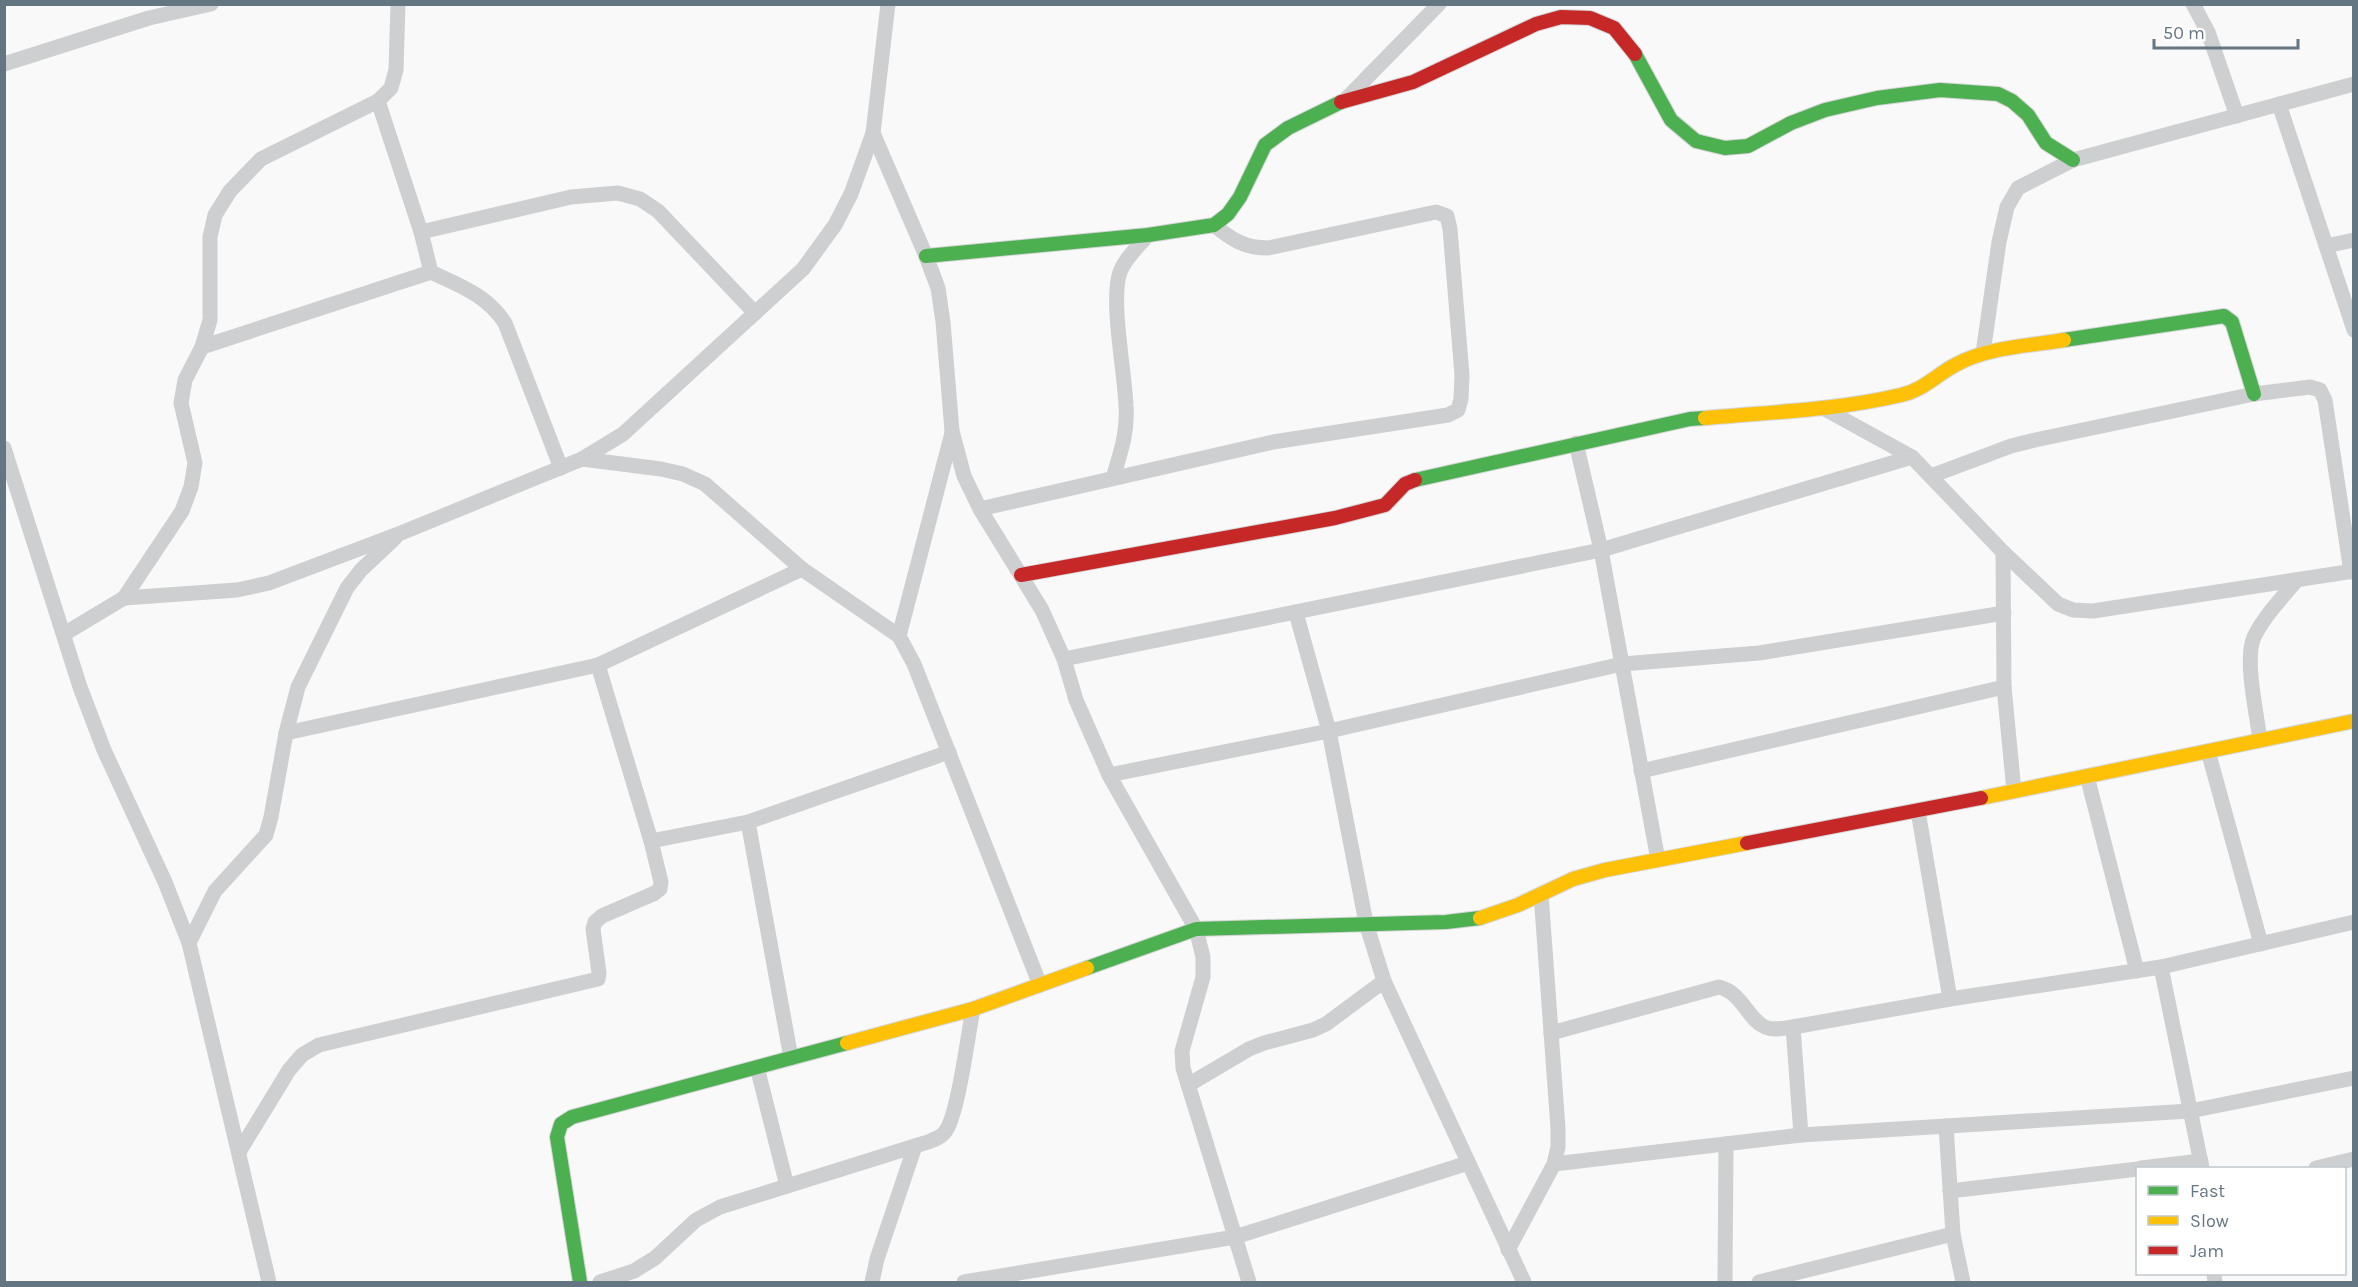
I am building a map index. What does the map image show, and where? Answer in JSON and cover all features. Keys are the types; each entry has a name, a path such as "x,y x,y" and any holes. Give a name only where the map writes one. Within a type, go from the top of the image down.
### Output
{"street":[{"path":"4,64 149,18 211,4"},
{"path":"64,634 124,598 182,511 191,487 195,463 181,403 185,380 202,347 210,320 210,237 215,215 230,191 261,159 378,100 391,88 396,70 398,4"},
{"path":"124,598 237,590 269,583 401,534 561,468 582,459 623,434 803,269 835,225 851,194 873,133 888,4"},
{"path":"1346,99 1439,4"},
{"path":"2193,4 2208,32 2237,116"},
{"path":"926,255 1148,235 1214,225 1228,214 1240,197 1265,145 1288,128 1346,99 1393,89 1413,82 1536,24 1561,17 1590,18 1614,28 1636,55 1671,120 1696,141 1725,148 1748,146 1791,123 1825,110 1877,98 1940,90 1998,94 2012,100 2028,115 2046,143 2073,160"},
{"path":"1983,353 1999,242 2007,207 2018,188 2073,160 2354,84"},
{"path":"378,100 421,232 431,272"},
{"path":"2279,104 2354,330"},
{"path":"873,133 938,288 952,431 964,476 980,509 1042,610 1064,659 1076,700 1109,775 1196,929 1203,957 1203,977 1182,1051 1183,1068 1249,1282"},
{"path":"421,232 571,197 618,193 640,199 658,211 755,313"},
{"path":"980,509 1274,442 1448,415 1458,410 1462,375 1447,216 1436,212 1268,248 1251,248 1234,241 1214,225"},
{"path":"1113,478 1126,434 1117,295 1120,272 1128,258 1148,235"},
{"path":"2326,246 2354,240"},
{"path":"202,347 431,272 479,294 497,310 505,323 561,468"},
{"path":"1021,575 1335,518 1385,505 1405,484 1416,480 1690,419 1823,408 1915,391 1956,364 1983,353 2224,316 2232,322 2254,394"},
{"path":"1823,408 1912,457 1930,476 2003,552 2058,604 2073,610 2093,611 2352,571 2325,400 2320,390 2310,387 2254,394 2035,440 1930,476"},
{"path":"899,636 952,431"},
{"path":"1576,443 1601,550 1658,860"},
{"path":"4,448 80,687 104,750 165,882 189,943 269,1282"},
{"path":"1064,659 1601,550 1912,457"},
{"path":"582,459 661,469 682,474 705,484 802,569 899,636 914,664 1041,985"},
{"path":"189,943 215,891 266,834 286,733 298,687 347,588 361,570 401,534"},
{"path":"2003,552 2004,687 2014,791"},
{"path":"286,733 598,665 802,569"},
{"path":"2260,740 2250,656 2253,640 2262,622 2296,580"},
{"path":"1296,613 1329,731 1366,923 1384,981 1524,1282"},
{"path":"1109,775 1329,731 1622,664 1759,653 2004,613"},
{"path":"239,1152 289,1070 302,1055 319,1045 598,979 593,929 595,922 602,916 660,889 651,841 598,665"},
{"path":"1641,771 2004,687"},
{"path":"580,1282 558,1137 561,1124 572,1117 973,1009 1196,929 1446,922 1480,918 1518,905 1573,879 2354,721"},
{"path":"2208,751 2260,944"},
{"path":"651,841 748,822 949,752"},
{"path":"2087,776 2137,971"},
{"path":"1918,811 1950,999"},
{"path":"748,822 791,1058"},
{"path":"1508,1250 1554,1164 1558,1147 1541,894"},
{"path":"1551,1033 1719,987 1730,990 1763,1027 1775,1030 1950,999 2161,967 2354,922"},
{"path":"2161,967 2201,1165 2170,1167"},
{"path":"1188,1085 1249,1049 1326,1024 1384,981"},
{"path":"600,1282 634,1271 655,1258 696,1220 720,1207 915,1146 943,1135 950,1124 973,1009"},
{"path":"1793,1027 1801,1135"},
{"path":"757,1067 787,1186"},
{"path":"1554,1164 1801,1135 2190,1111 2354,1078"},
{"path":"1946,1126 1953,1234 1964,1282"},
{"path":"1725,1282 1726,1144"},
{"path":"872,1282 877,1259 915,1146"},
{"path":"2320,1167 2354,1159"},
{"path":"964,1282 1235,1237 1468,1163"},
{"path":"1950,1191 2136,1169"},
{"path":"1759,1282 1953,1234"}],"traffic: fast":[{"path":"1635,54 1671,120 1696,141 1725,148 1748,146 1791,123 1825,110 1877,98 1940,90 1998,94 2012,101 2028,115 2046,143 2073,160"},
{"path":"926,256 1148,235 1214,225 1228,214 1240,197 1265,145 1288,128 1341,102"},
{"path":"2064,340 2224,316 2232,322 2254,394"},
{"path":"1415,480 1690,419 1705,418"},
{"path":"1087,968 1196,929 1446,922 1480,918"},
{"path":"580,1282 557,1137 561,1124 572,1117 847,1043"}],"traffic: slow":[{"path":"1705,418 1829,407 1901,395 1924,386 1943,372 1969,358 2009,348 2064,340"},
{"path":"1981,798 2354,721"},
{"path":"1480,918 1518,905 1573,879 1605,870 1747,843"},
{"path":"847,1043 973,1009 1087,968"}],"traffic: jam":[{"path":"1341,102 1413,82 1536,24 1561,17 1590,18 1614,28 1635,54"},
{"path":"1021,575 1335,518 1385,505 1405,484 1415,480"},
{"path":"1747,843 1981,798"}]}
